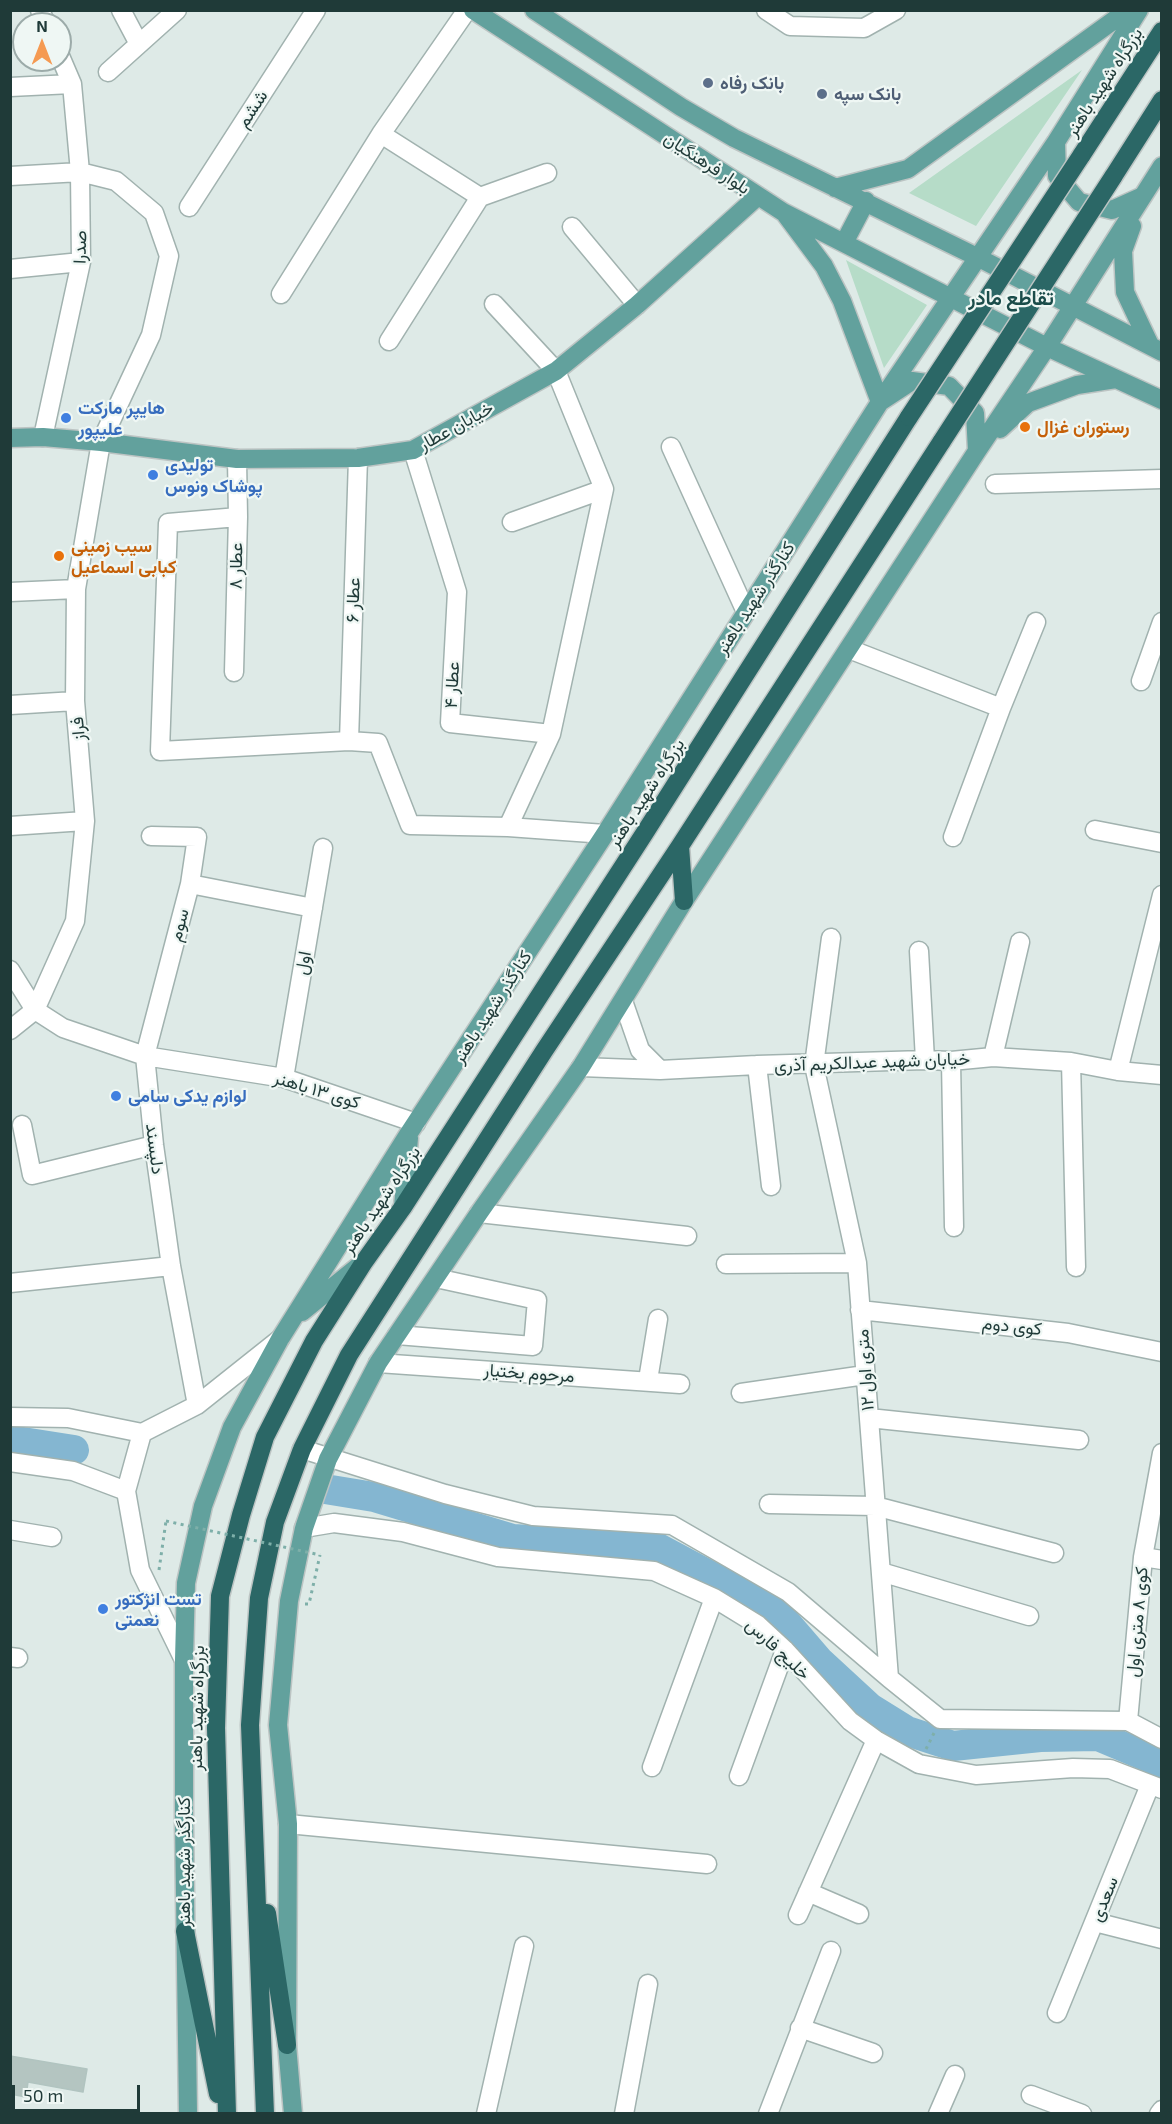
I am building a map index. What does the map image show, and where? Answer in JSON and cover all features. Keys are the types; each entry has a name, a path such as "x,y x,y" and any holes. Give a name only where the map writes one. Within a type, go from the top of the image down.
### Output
{"highway":[{"name":"بزرگراه شهید باهنر","path":"227,2114 216,1728 220,1596 241,1515 266,1437 314,1341 364,1262 403,1207 717,721 909,417 1161,31"},
{"path":"265,2114 250,1725 259,1598 275,1522 302,1449 355,1345 1161,100"},
{"path":"680,846 684,901"},
{"path":"254,1828 287,2045"},
{"path":"185,1931 222,2114"}],"main road":[{"name":"بلوار فرهنگیان","path":"473,10 783,212 1047,347 1161,400"},
{"name":"بلوار فرهنگیان","path":"534,10 681,107 734,138 866,201 1156,348"},
{"path":"835,188 908,169 1128,10"},
{"name":"کنارگذر شهید باهنر","path":"188,2114 185,1931 186,1583 203,1506 232,1427 280,1339 413,1128 605,834 880,402 1056,142 1139,10"},
{"path":"1056,142 1057,176 1079,202 1112,210 1143,196"},
{"path":"293,2114 287,2045 288,1824 278,1725 289,1601 304,1528 328,1459 378,1363 581,1067 684,901 976,451 1047,347 1161,166"},
{"name":"خیابان عطار","path":"10,438 43,437 100,442 237,459 358,458 413,450 556,371 637,305 758,196"},
{"path":"1143,196 1123,251 1125,292 1156,348"},
{"path":"844,243 866,201"},
{"path":"783,212 824,266 842,301 880,402 912,381 949,386 975,413 976,451"},
{"path":"976,451 1028,403 1077,385 1116,379"},
{"path":"403,1207 413,1128"},
{"path":"291,1321 364,1262"}],"street":[{"path":"121,10 139,44"},
{"path":"108,72 177,10"},
{"name":"ششم","path":"189,207 316,10"},
{"path":"281,294 381,134 467,10"},
{"path":"766,10 790,26 864,28 896,10"},
{"name":"صدرا","path":"43,437 81,262 80,172 72,84 67,72"},
{"path":"10,87 72,84"},
{"path":"381,134 480,197"},
{"path":"10,176 80,172"},
{"name":"فراز","path":"35,1010 75,921 85,821 75,701 76,589 100,442 152,335 169,256 154,213 116,181 80,172"},
{"path":"389,341 480,197 547,173"},
{"path":"572,226 637,305"},
{"path":"10,268 81,262"},
{"path":"494,304 556,371 604,489 551,734 508,827"},
{"path":"671,447 746,612"},
{"name":"عطار ۴","path":"413,450 456,592 450,723 551,734"},
{"name":"عطار ۶","path":"349,741 358,458"},
{"name":"عطار ۸","path":"234,672 238,517 237,459"},
{"path":"995,484 1161,479"},
{"path":"512,522 604,489"},
{"path":"238,517 168,523 160,751 349,741 378,743 410,825 508,827 605,834"},
{"path":"10,592 76,589"},
{"path":"953,837 1036,622"},
{"path":"1141,681 1161,622"},
{"path":"849,649 1001,708"},
{"path":"10,705 75,701"},
{"path":"10,826 85,821"},
{"path":"1095,830 1161,843"},
{"name":"سوم","path":"145,1056 190,884 197,837 151,836"},
{"name":"اول","path":"284,1078 323,848"},
{"path":"190,884 313,908"},
{"path":"1118,1071 1161,895"},
{"name":"۱۲ متری اول","path":"831,938 814,1065 856,1263 889,1678"},
{"path":"993,1057 1020,942"},
{"path":"919,951 925,1060"},
{"path":"10,970 35,1010 63,1028 145,1056"},
{"path":"623,1001 640,1050 660,1070"},
{"path":"10,1030 35,1010"},
{"name":"کوی ۱۳ باهنر","path":"145,1056 284,1078 413,1128"},
{"name":"دلپسند","path":"145,1056 154,1145 171,1266 197,1405"},
{"name":"خیابان شهید عبدالکریم آذری","path":"581,1067 660,1070 757,1065 951,1061 993,1057 1071,1062 1118,1071 1161,1075"},
{"path":"951,1061 954,1227"},
{"path":"1071,1062 1076,1267"},
{"path":"757,1065 771,1186"},
{"path":"22,1125 32,1175 154,1145"},
{"path":"479,1213 687,1236"},
{"path":"726,1264 856,1263"},
{"path":"10,1283 171,1266"},
{"path":"397,1335 533,1346 537,1300 436,1278"},
{"name":"کوی دوم","path":"860,1310 1068,1332 1161,1352"},
{"path":"648,1380 658,1319"},
{"path":"10,1417 68,1418 142,1433 197,1405 280,1339"},
{"name":"مرحوم بختیار","path":"378,1363 680,1384"},
{"path":"741,1393 865,1375"},
{"path":"869,1418 1078,1440"},
{"path":"142,1433 126,1491 140,1570 184,1660"},
{"path":"302,1449 445,1494 533,1516 672,1526 788,1592 940,1719 1128,1721 1161,1739"},
{"name":"کوی ۸ متری اول","path":"1128,1721 1143,1557 1161,1453"},
{"path":"10,1462 73,1471 126,1491"},
{"path":"769,1504 875,1506 1054,1553"},
{"name":"خلیج فارس","path":"304,1528 334,1523 403,1532 498,1557 654,1571 714,1598 758,1625 785,1650 850,1721 876,1740 919,1764 976,1775 1073,1768 1110,1769 1156,1787"},
{"path":"10,1530 52,1537"},
{"path":"1143,1557 1161,1560"},
{"path":"881,1572 1029,1616"},
{"path":"652,1767 714,1598"},
{"path":"739,1776 785,1650"},
{"path":"798,1915 876,1740"},
{"name":"سعدی","path":"1057,2013 1156,1787"},
{"path":"288,1824 707,1864"},
{"path":"808,1892 859,1914"},
{"path":"1095,1922 1161,1939"},
{"path":"486,2114 524,1946"},
{"path":"768,2114 831,1951"},
{"path":"624,2114 648,1984"},
{"path":"800,2028 873,2053"},
{"path":"938,2114 955,2075"},
{"path":"1031,2095 1082,2114"}],"path":[{"path":"160,1570 166,1521 320,1555 309,1605"},
{"path":"919,1764 940,1719"}],"green space":[{"path":"1082,70 976,226 909,193"},
{"path":"846,260 927,305 884,368"}],"building":[{"path":"10,2056 87,2069 83,2092 28,2082 26,2097 10,2094"}],"waterway":[{"path":"10,1440 74,1450"},
{"path":"325,1489 374,1497 513,1539 658,1548 776,1611 819,1661 870,1708 907,1731 953,1746 1040,1737 1098,1736 1162,1763"}],"place":[{"name":"بانک رفاه","path":"708,83"},
{"name":"بانک سپه","path":"822,94"},
{"name":"هایپر مارکت علیپور","path":"66,418"},
{"name":"رستوران غزال","path":"1025,427"},
{"name":"تولیدی پوشاک ونوس","path":"153,475"},
{"name":"سیب زمینی کبابی اسماعیل","path":"59,556"},
{"name":"لوازم یدکی سامی","path":"116,1096"},
{"name":"تست انژکتور نعمتی","path":"103,1609"}],"district":[{"name":"تقاطع مادر","path":"1011,298"}]}
